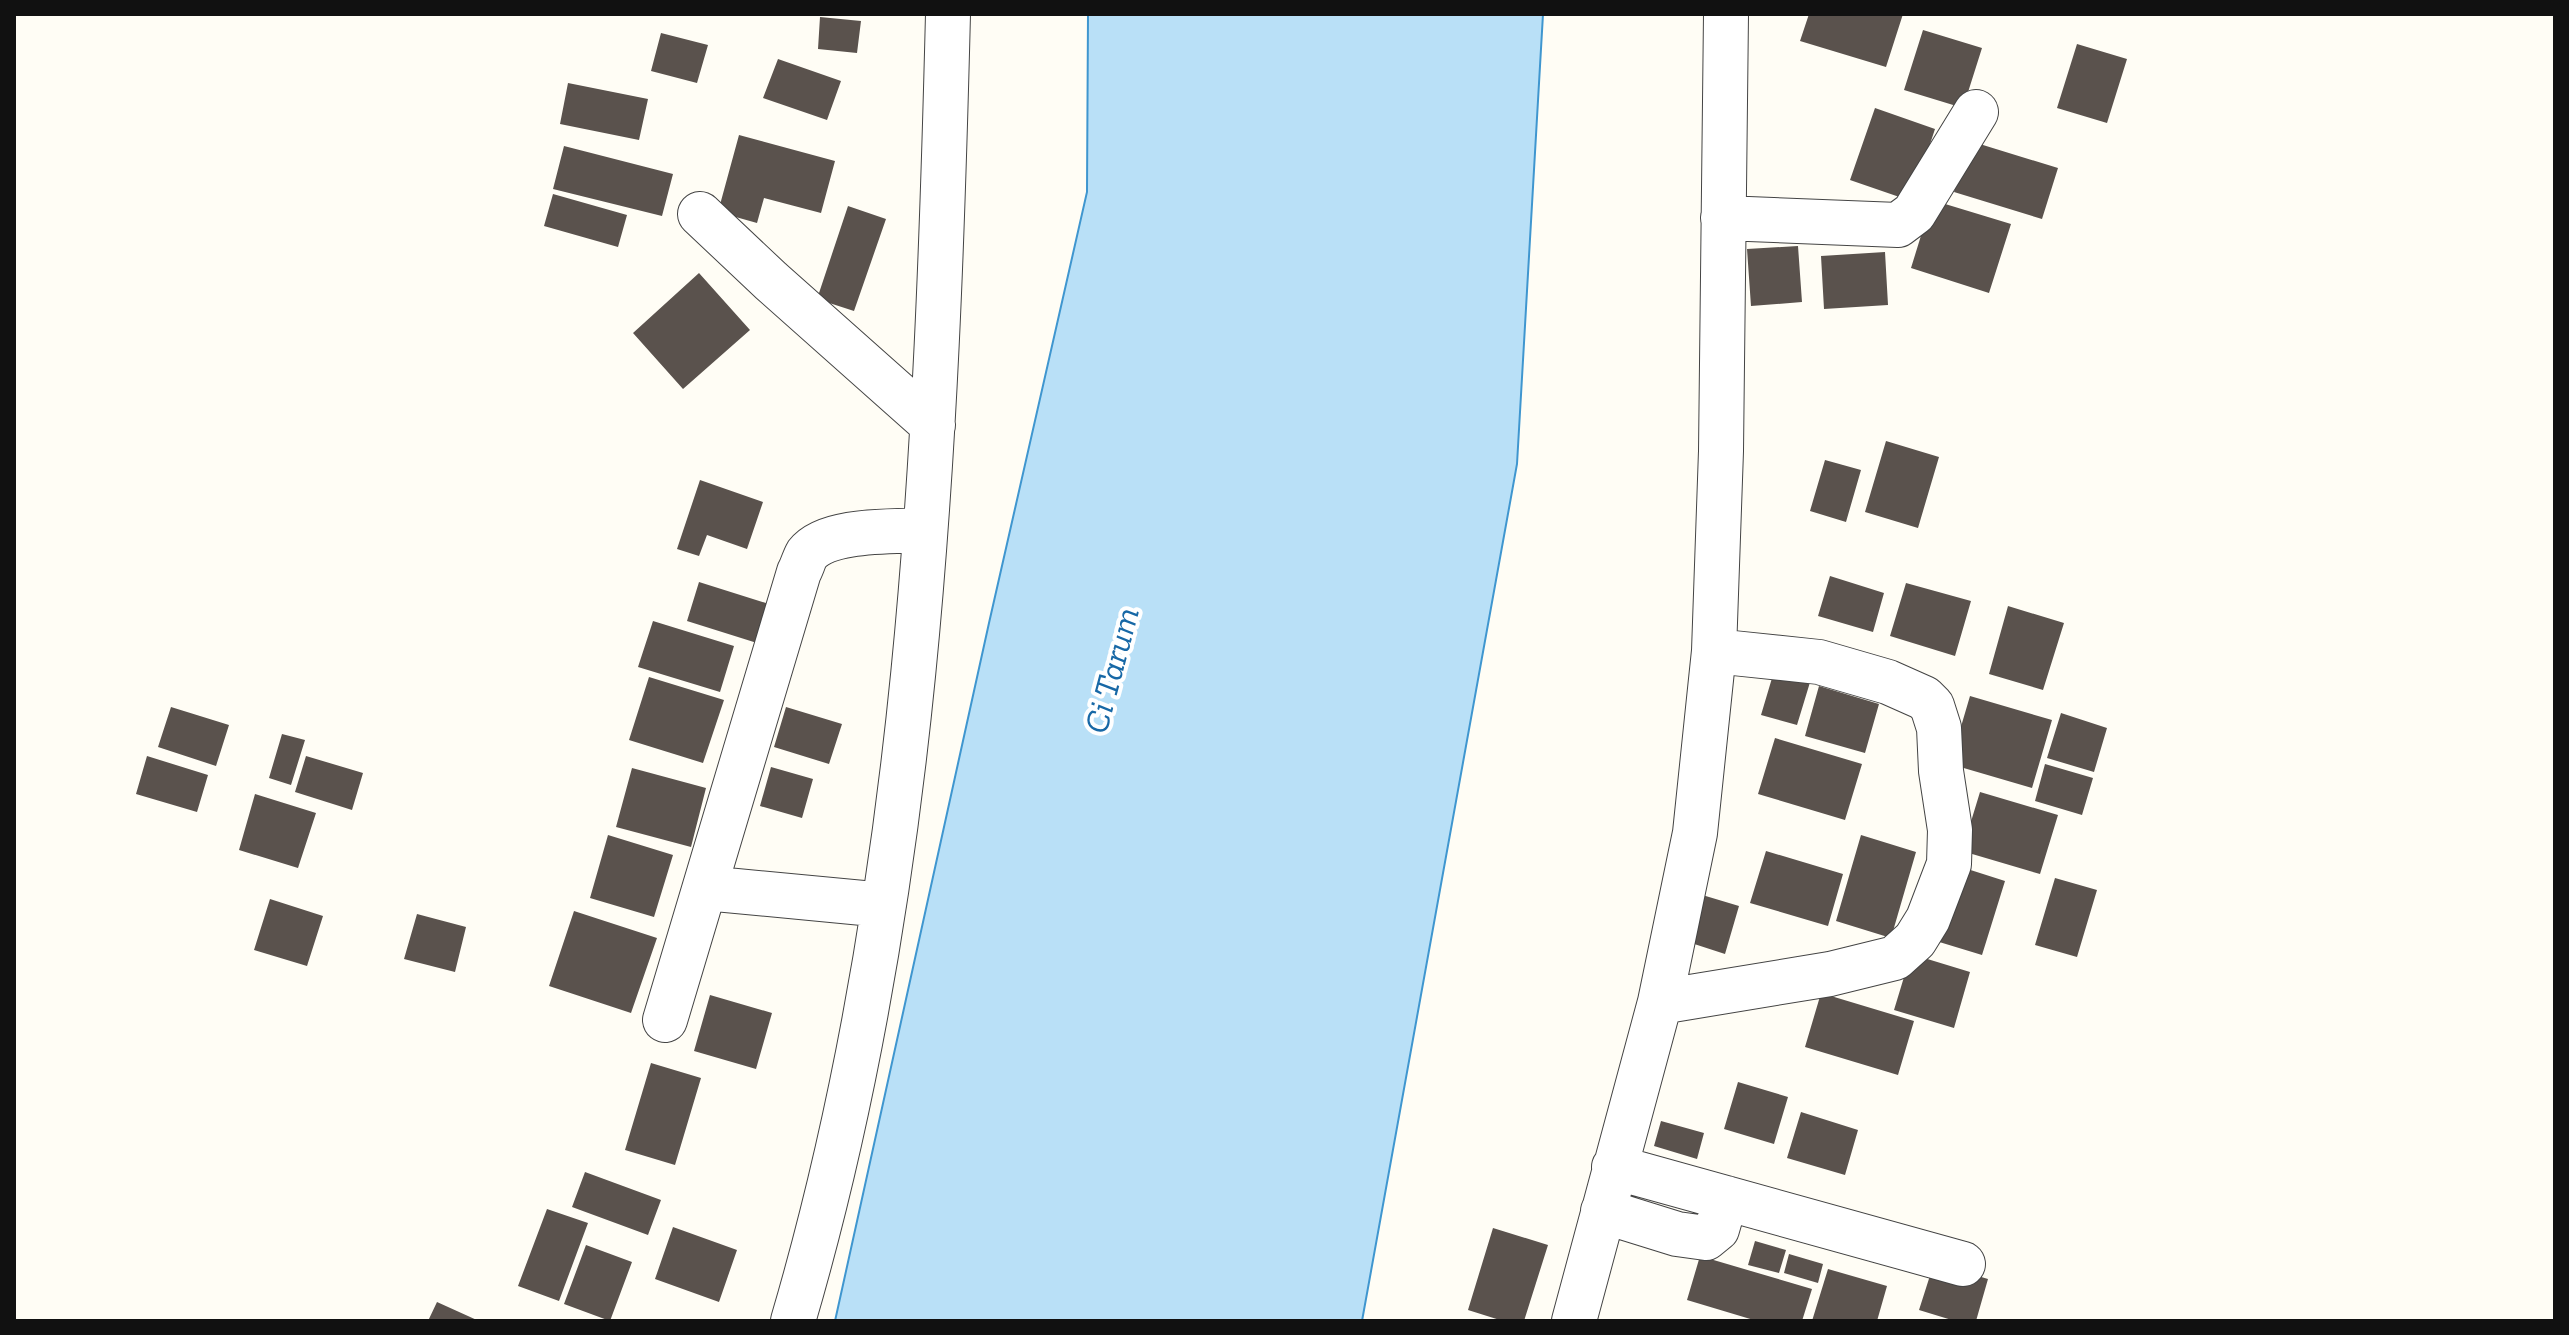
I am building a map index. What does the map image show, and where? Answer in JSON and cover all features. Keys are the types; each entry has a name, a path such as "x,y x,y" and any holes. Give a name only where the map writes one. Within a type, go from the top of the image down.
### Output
{"street":[{"path":"793,1321 823,1218 851,1094 901,799 918,635 933,425 948,14"},
{"path":"1574,1321 1660,1002 1695,833 1714,651 1721,451 1726,14"},
{"path":"1723,218 1898,225 1914,213 1976,112"},
{"path":"700,214 933,425"},
{"path":"665,1020 799,572 807,555 819,544 833,538 925,530"},
{"path":"1660,1002 1830,974 1895,958 1906,951 1921,929 1949,864 1950,830 1941,771 1939,728 1937,715 1924,698 1888,682 1819,662 1714,651"},
{"path":"705,888 884,905"},
{"path":"1614,1167 1963,1264"},
{"path":"1603,1211 1677,1234 1706,1238 1717,1229 1726,1198"}],"water":[{"name":"Ci Tarum","path":"1088,14 1543,14 1517,464 1362,1321 835,1321 1087,192"}],"building":[{"path":"1809,14 1903,14 1886,67 1800,41"},
{"path":"820,17 861,21 857,53 818,49"},
{"path":"1923,30 1982,48 1963,108 1904,90"},
{"path":"661,33 708,45 697,83 651,71"},
{"path":"2077,44 2127,59 2107,123 2057,108"},
{"path":"778,59 841,81 827,120 763,98"},
{"path":"568,83 648,99 639,140 560,124"},
{"path":"1875,108 1935,129 1911,201 1850,180"},
{"path":"739,135 835,161 821,213 764,198 757,223 718,212"},
{"path":"1970,141 2058,168 2042,219 1954,192"},
{"path":"564,146 673,174 662,216 553,189"},
{"path":"553,194 627,215 618,247 544,226"},
{"path":"1932,200 2011,224 1989,293 1911,268"},
{"path":"848,206 886,219 854,311 817,299"},
{"path":"1798,246 1802,302 1751,306 1747,249"},
{"path":"1885,252 1888,305 1824,309 1821,256"},
{"path":"699,273 750,330 683,389 633,333"},
{"path":"1886,441 1939,457 1918,528 1865,512"},
{"path":"1825,460 1861,470 1846,522 1810,511"},
{"path":"700,480 763,502 747,549 707,535 699,556 677,549"},
{"path":"1830,576 1884,593 1873,632 1818,616"},
{"path":"699,582 769,604 757,643 687,621"},
{"path":"1906,583 1971,601 1955,656 1890,636"},
{"path":"2008,606 2064,623 2043,690 1989,674"},
{"path":"653,621 734,646 720,692 638,667"},
{"path":"1775,668 1811,679 1797,725 1761,715"},
{"path":"649,677 724,700 703,763 629,740"},
{"path":"1819,686 1879,704 1865,753 1805,736"},
{"path":"1970,696 2052,720 2032,788 1950,764"},
{"path":"171,707 229,725 216,766 158,747"},
{"path":"786,707 842,724 829,764 774,747"},
{"path":"2061,713 2107,728 2094,772 2047,758"},
{"path":"282,734 305,740 291,785 269,778"},
{"path":"1775,738 1862,764 1845,820 1758,794"},
{"path":"147,756 208,775 197,812 136,794"},
{"path":"306,756 363,773 352,810 295,792"},
{"path":"2045,764 2093,778 2082,815 2035,801"},
{"path":"771,767 813,779 802,818 760,806"},
{"path":"632,768 706,788 691,847 616,827"},
{"path":"1980,792 2058,815 2040,874 1962,851"},
{"path":"255,794 316,813 298,868 239,850"},
{"path":"608,835 673,855 654,917 590,898"},
{"path":"1861,835 1916,852 1891,938 1836,921"},
{"path":"1766,851 1843,874 1828,926 1750,903"},
{"path":"1958,866 2005,881 1982,955 1936,941"},
{"path":"2055,878 2097,890 2077,957 2035,945"},
{"path":"1699,894 1739,906 1725,954 1685,941"},
{"path":"270,899 323,916 307,966 254,950"},
{"path":"574,911 657,938 631,1013 549,986"},
{"path":"417,914 466,927 455,972 404,959"},
{"path":"1911,954 1970,972 1954,1028 1894,1010"},
{"path":"1821,993 1914,1021 1898,1075 1805,1047"},
{"path":"710,995 772,1013 756,1069 694,1051"},
{"path":"651,1063 701,1078 675,1165 625,1150"},
{"path":"1738,1082 1788,1097 1774,1144 1724,1129"},
{"path":"1801,1112 1858,1130 1845,1175 1787,1158"},
{"path":"1661,1121 1704,1133 1697,1159 1654,1146"},
{"path":"585,1172 661,1200 648,1235 572,1207"},
{"path":"547,1209 588,1223 559,1301 518,1286"},
{"path":"673,1227 737,1250 719,1302 655,1279"},
{"path":"1493,1228 1548,1245 1524,1321 1503,1321 1468,1310"},
{"path":"1755,1241 1786,1250 1779,1273 1748,1265"},
{"path":"586,1245 632,1262 610,1321 564,1304"},
{"path":"1789,1254 1823,1264 1818,1283 1784,1273"},
{"path":"1700,1256 1812,1289 1802,1321 1757,1321 1687,1300"},
{"path":"1934,1263 1988,1279 1976,1321 1955,1321 1919,1310"},
{"path":"1828,1269 1887,1286 1877,1321 1812,1321"},
{"path":"437,1302 479,1321 428,1321"}]}
